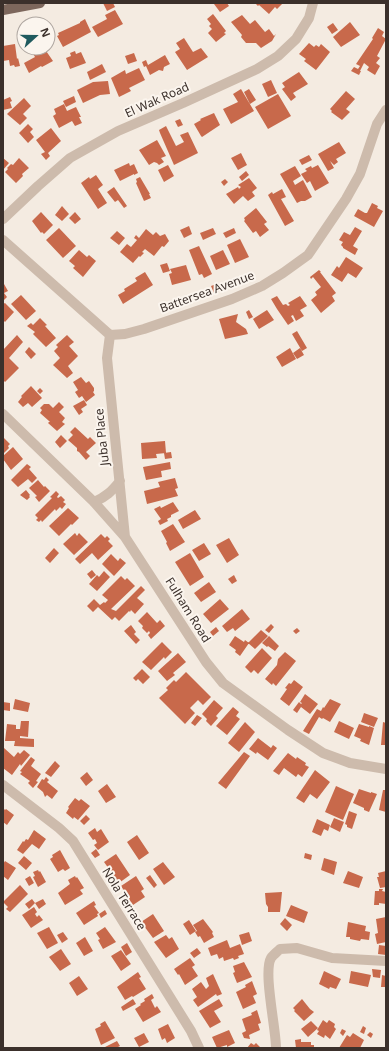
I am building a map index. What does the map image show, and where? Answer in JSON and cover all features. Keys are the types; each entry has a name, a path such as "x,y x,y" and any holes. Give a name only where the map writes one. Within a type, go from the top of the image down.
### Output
{"main road":[{"path":"3,10 40,3"}],"street":[{"name":"El Wak Road","path":"3,219 70,158 118,131 257,69 278,56 296,39 308,18 313,3"},
{"name":"Battersea Avenue","path":"110,335 125,334 144,329 232,299 262,286 308,255 346,199 360,174 377,124 386,110"},
{"path":"3,240 110,335"},
{"name":"Juba Place","path":"110,335 107,358 126,536"},
{"name":"Fulham Road","path":"3,414 94,502 126,536 206,662 223,683 288,730 323,753 350,763 386,769"},
{"path":"94,502 112,492 120,481"},
{"name":"Nola Terrace","path":"3,785 60,828 73,841 191,1031 199,1048"},
{"path":"276,1048 276,1036 268,974 271,959 280,949 297,948 332,958 386,961"}],"building":[{"path":"103,3 113,3 115,7 107,11"},
{"path":"227,3 229,6 220,12 214,4"},
{"path":"255,3 283,3 277,9 275,7 269,14"},
{"path":"115,10 123,24 98,37 92,27 107,19 105,15"},
{"path":"213,14 226,31 224,33 226,34 216,42 208,33 212,29 209,26 211,24 207,19"},
{"path":"242,15 250,24 255,20 265,32 269,29 274,36 276,34 272,41 261,48 256,43 246,43 241,37 242,35 231,22"},
{"path":"85,19 91,32 63,47 57,36 59,35 58,33 80,23"},
{"path":"350,22 360,35 341,47 333,37"},
{"path":"333,23 338,30 332,34 327,27"},
{"path":"378,28 384,32 382,36 386,39 377,56 380,58 376,63 380,66 375,75 367,70 369,67 364,63 359,75 351,71 354,67 358,69 360,66 356,64 373,39 372,38"},
{"path":"184,38 193,52 201,48 208,57 187,70 175,52 180,49 176,43"},
{"path":"309,43 314,47 316,45 319,47 321,44 330,52 316,70 304,61 306,59 299,54"},
{"path":"15,44 16,56 20,66 10,66 9,60 3,61 3,46"},
{"path":"75,51 76,54 81,52 86,63 70,69 66,58 71,56 70,53"},
{"path":"134,53 137,61 128,64 125,56"},
{"path":"165,55 170,64 164,67 163,71 159,70 150,75 146,66 144,67 142,62 146,60 148,65"},
{"path":"50,56 53,61 29,73 24,63 35,57"},
{"path":"102,64 106,72 90,80 87,72"},
{"path":"139,68 145,80 129,88 131,91 119,97 111,78 125,70 126,74"},
{"path":"299,72 308,84 293,93 296,97 291,101 282,89 285,87 282,83"},
{"path":"271,80 277,93 268,97 262,84"},
{"path":"108,81 110,94 100,95 83,103 77,90 93,82"},
{"path":"241,89 254,111 231,124 223,109 238,102 233,94"},
{"path":"249,89 256,100 250,104 244,92"},
{"path":"346,91 355,99 346,109 350,112 342,120 331,112 332,111 330,109"},
{"path":"278,94 291,116 268,129 255,107"},
{"path":"74,96 76,102 66,107 63,101"},
{"path":"10,97 12,101 10,102 12,108 3,110 3,100"},
{"path":"24,98 31,106 23,114 27,118 20,125 7,114"},
{"path":"64,104 67,111 76,107 82,123 75,126 72,121 59,128 53,116 56,114 54,109"},
{"path":"214,113 220,125 202,137 194,124 201,120 200,119"},
{"path":"180,119 183,125 178,127 175,121"},
{"path":"28,124 33,129 30,132 34,137 28,143 19,133"},
{"path":"166,126 176,146 184,142 180,135 188,132 198,153 174,165 159,130"},
{"path":"51,128 61,141 48,153 50,156 46,160 41,154 45,152 36,140"},
{"path":"157,140 166,156 161,158 164,162 159,165 154,162 149,165 139,150"},
{"path":"339,142 346,153 336,159 338,162 334,165 330,161 334,168 328,171 318,154"},
{"path":"241,153 247,165 238,170 231,158"},
{"path":"309,155 312,160 302,165 299,160"},
{"path":"3,158 9,163 3,170"},
{"path":"19,158 29,168 22,174 23,176 16,183 5,172 11,164 13,165"},
{"path":"129,163 130,166 134,164 138,173 120,181 114,170"},
{"path":"168,165 174,176 164,182 158,170"},
{"path":"318,165 329,183 315,191 310,181 307,183 301,174 307,171 305,169"},
{"path":"295,166 301,176 293,181 295,185 303,180 312,197 297,203 280,174"},
{"path":"246,171 249,175 242,181 239,177"},
{"path":"96,175 103,185 98,189 107,203 98,209 81,183 89,177 90,179"},
{"path":"140,177 151,198 144,201 136,183 136,179"},
{"path":"249,178 257,188 252,192 255,196 248,201 243,196 234,204 226,194 238,187 239,189 241,187 238,185"},
{"path":"225,179 228,182 224,186 221,182"},
{"path":"114,187 127,206 124,208 118,200 115,202 107,192"},
{"path":"282,189 286,197 281,199 294,221 285,226 268,195"},
{"path":"372,203 383,211 374,227 354,216 358,209 367,213"},
{"path":"62,206 69,214 62,221 55,215"},
{"path":"256,208 267,222 264,224 269,230 260,237 256,231 253,233 244,221 244,218"},
{"path":"41,212 53,225 44,234 42,232 41,233 32,221"},
{"path":"75,212 81,219 75,224 69,218"},
{"path":"189,226 192,234 184,238 180,230"},
{"path":"355,227 362,231 353,246 358,249 355,255 343,248 341,245 343,242 339,240 344,232 350,235"},
{"path":"59,228 76,246 63,258 46,240"},
{"path":"213,228 216,234 203,240 200,233"},
{"path":"234,228 236,233 226,238 223,233"},
{"path":"146,229 153,235 156,232 160,236 165,234 169,241 164,247 162,246 154,256 145,249 142,252 144,253 133,263 120,252 127,244 131,247 137,240 134,238 136,235 139,238"},
{"path":"117,231 125,238 119,245 110,238"},
{"path":"240,239 249,257 235,263 227,245"},
{"path":"199,246 212,274 204,278 202,274 199,275 189,250"},
{"path":"79,250 87,257 89,255 96,261 83,277 73,268 75,266 69,261"},
{"path":"223,250 230,264 216,270 210,256"},
{"path":"346,257 363,268 356,278 348,273 342,282 331,275 337,266 339,268"},
{"path":"167,263 170,271 163,273 160,265"},
{"path":"186,265 191,280 172,285 169,274 172,273 170,269"},
{"path":"319,270 336,293 332,296 335,301 321,313 311,300 317,295 315,292 321,287 313,277 311,279 310,277"},
{"path":"145,272 153,285 123,304 118,295 125,291 124,289 137,281 135,278"},
{"path":"219,283 222,290 214,293 211,286"},
{"path":"3,284 8,291 4,293 7,297 3,301"},
{"path":"21,295 36,311 26,320 11,304"},
{"path":"277,296 283,305 286,304 288,306 290,305 288,303 300,296 307,306 300,310 304,316 296,321 293,315 291,316 294,321 288,325 271,299"},
{"path":"5,303 14,312 5,322 3,320 3,304"},
{"path":"249,310 253,317 249,319 246,312"},
{"path":"267,310 274,320 259,329 253,319"},
{"path":"238,314 236,322 246,329 248,334 225,339 219,319"},
{"path":"40,318 56,338 46,347 33,334 35,332 27,326 31,323 33,325"},
{"path":"297,331 307,348 302,351 292,334"},
{"path":"17,335 23,342 9,358 19,368 5,382 3,380 3,350"},
{"path":"67,335 74,342 69,346 78,356 68,366 73,373 67,378 53,365 60,358 54,351 58,347 56,345"},
{"path":"29,347 36,354 31,359 25,352"},
{"path":"290,348 296,359 282,367 276,357"},
{"path":"300,348 304,355 297,359 293,353"},
{"path":"81,377 86,383 89,381 94,388 93,392 95,395 86,402 82,396 79,398 75,392 78,390 73,382"},
{"path":"31,386 42,398 32,407 28,403 23,407 18,402 22,397 21,396"},
{"path":"40,388 43,391 40,394 37,391"},
{"path":"84,400 87,405 81,409 83,412 79,415 73,406"},
{"path":"59,402 64,407 59,412 65,418 62,422 65,424 57,431 48,423 50,421 40,413 42,410 40,408 44,404 49,404 53,408"},
{"path":"75,427 88,439 90,437 96,443 86,452 90,456 86,460 77,451 77,448 68,440 73,435 70,432"},
{"path":"61,435 67,441 60,448 55,442"},
{"path":"3,437 10,444 8,446 9,448 3,454"},
{"path":"165,441 166,453 156,454 157,458 142,459 141,443"},
{"path":"13,447 23,459 11,470 3,459 3,456"},
{"path":"171,452 172,458 165,459 164,453"},
{"path":"170,462 171,469 161,471 162,477 146,480 143,467"},
{"path":"27,464 31,467 29,469 37,478 32,483 28,479 18,487 11,480"},
{"path":"175,478 178,488 175,489 178,496 147,504 144,491 160,487 158,482"},
{"path":"38,480 50,491 39,502 35,497 37,496 29,488"},
{"path":"26,490 30,495 27,500 20,495"},
{"path":"56,491 59,494 57,497 58,498 61,496 65,500 63,502 66,504 62,509 60,507 56,511 55,509 42,522 41,520 39,522 36,520 38,518 35,515 52,498 50,497"},
{"path":"173,502 179,511 171,515 171,517 167,519 168,521 160,525 158,521 161,519 154,509 160,506 161,508"},
{"path":"68,508 79,518 59,536 49,526"},
{"path":"195,510 201,519 183,529 178,520"},
{"path":"173,524 185,542 170,551 161,531"},
{"path":"75,533 77,536 79,533 88,542 74,555 63,544"},
{"path":"101,534 105,538 107,536 110,539 108,541 113,546 98,560 92,553 80,564 75,559"},
{"path":"229,538 239,555 227,563 216,545"},
{"path":"204,543 211,554 199,561 192,550"},
{"path":"54,548 59,553 50,563 45,558"},
{"path":"190,553 204,577 190,586 175,562"},
{"path":"111,554 118,561 120,558 126,563 114,576 102,564"},
{"path":"92,570 96,575 91,579 87,574"},
{"path":"104,571 110,577 97,591 89,584 97,575 99,577"},
{"path":"234,575 237,581 232,584 228,579"},
{"path":"121,576 125,580 127,578 135,586 111,609 116,611 141,586 145,590 137,598 144,604 135,614 131,610 119,621 115,617 112,620 98,607 93,612 87,606 94,599 100,605 104,602 105,603 108,600 102,595"},
{"path":"209,582 216,592 201,602 194,593"},
{"path":"220,599 229,609 211,623 203,614"},
{"path":"242,609 250,619 235,631 233,628 227,632 222,626"},
{"path":"147,612 157,623 160,620 165,626 151,639 148,635 150,633 149,631 147,633 138,621"},
{"path":"271,624 274,627 269,633 265,630"},
{"path":"131,625 136,632 134,634 140,640 136,644 124,631"},
{"path":"216,627 219,631 213,636 210,632"},
{"path":"297,628 300,631 296,634 293,631"},
{"path":"261,630 268,636 255,649 248,643"},
{"path":"235,636 244,642 245,640 249,643 240,656 235,652 236,650 229,645"},
{"path":"269,636 279,646 275,651 262,643"},
{"path":"162,642 172,652 165,659 164,657 151,670 142,662"},
{"path":"262,648 272,658 258,674 254,670 251,673 245,667"},
{"path":"285,652 296,661 276,686 273,683 272,685 265,679 277,665 278,659"},
{"path":"178,653 186,662 173,673 175,675 167,681 158,671"},
{"path":"142,669 150,677 143,684 138,679 136,681 133,678"},
{"path":"186,672 211,697 203,705 198,700 190,708 195,713 185,724 159,698 168,690 166,688 174,680 176,682"},
{"path":"294,680 303,687 289,706 280,699 287,689 285,688"},
{"path":"305,694 318,704 310,714 301,707 297,713 293,710 299,702 301,704 302,703 300,702"},
{"path":"15,699 30,703 28,712 13,709"},
{"path":"330,699 341,704 330,722 319,717 309,734 303,731 317,709 321,711"},
{"path":"214,700 223,708 216,716 218,718 211,726 202,714"},
{"path":"3,702 10,703 10,711 3,710"},
{"path":"233,707 239,712 236,716 240,719 227,735 216,726"},
{"path":"364,713 378,718 374,727 361,722"},
{"path":"197,715 202,718 195,726 191,723"},
{"path":"21,721 29,721 28,737 20,736 20,738 34,739 34,747 14,746 15,741 5,741 7,724 16,725 16,729 20,729"},
{"path":"339,721 354,728 349,739 334,732"},
{"path":"245,722 255,732 239,752 228,743"},
{"path":"383,722 386,723 386,745 381,745"},
{"path":"359,724 374,728 369,745 360,741 361,739 354,736"},
{"path":"258,738 271,748 273,745 277,748 268,760 257,752 256,754 249,749"},
{"path":"4,748 14,757 18,752 20,754 24,750 30,755 21,766 20,764 12,775 3,768"},
{"path":"244,752 250,756 226,789 218,783"},
{"path":"288,753 296,759 297,757 306,763 305,765 309,767 302,777 298,774 296,777 284,768 279,775 273,771"},
{"path":"31,757 35,760 31,766 41,774 36,781 38,782 33,788 28,783 30,781 20,774 22,772 20,771"},
{"path":"55,761 60,766 51,777 45,773"},
{"path":"315,770 330,782 317,799 310,794 304,803 296,798"},
{"path":"87,772 93,780 86,786 80,778"},
{"path":"46,777 49,780 47,782 58,791 52,799 47,795 45,797 43,792 37,787 42,779 44,780"},
{"path":"107,784 116,797 106,803 98,791"},
{"path":"336,786 354,794 343,820 325,812"},
{"path":"359,789 377,794 369,812 353,803"},
{"path":"383,790 386,790 386,812 379,810"},
{"path":"75,798 79,801 81,799 90,806 78,820 74,817 73,819 66,813 69,808 68,807"},
{"path":"3,808 14,815 7,825 3,822"},
{"path":"349,811 357,814 352,829 347,827 345,824"},
{"path":"86,815 90,819 84,825 80,821"},
{"path":"334,818 344,822 340,832 330,827"},
{"path":"317,819 330,825 328,831 324,829 321,836 312,832"},
{"path":"95,828 97,832 101,829 109,842 98,850 94,845 97,843 95,839 93,840 88,833"},
{"path":"34,830 46,839 39,849 32,844 23,854 17,850 23,841 24,842 26,839 28,840"},
{"path":"137,835 149,853 139,860 127,842"},
{"path":"96,849 100,855 95,858 91,853"},
{"path":"60,850 70,868 65,871 63,869 58,872 50,859 53,857 52,855"},
{"path":"305,853 312,855 311,860 304,858"},
{"path":"116,854 130,875 119,883 104,862"},
{"path":"24,856 32,863 26,870 18,863"},
{"path":"324,858 337,862 334,875 321,870"},
{"path":"5,861 16,868 8,880 3,876 3,864"},
{"path":"163,862 175,877 164,885 153,869"},
{"path":"38,870 46,882 38,887 33,877 35,876 33,872"},
{"path":"348,871 363,877 359,888 343,883"},
{"path":"386,871 386,887 380,888 377,877 379,877 378,873"},
{"path":"150,875 157,885 154,888 146,878"},
{"path":"30,876 34,883 29,886 25,879"},
{"path":"75,876 84,888 80,890 83,894 65,905 58,893 70,884 68,880"},
{"path":"136,876 144,889 141,891 145,897 133,905 124,893 125,892 121,886"},
{"path":"20,885 28,894 10,912 6,909 8,907 3,902"},
{"path":"379,889 383,889 382,891 386,892 386,904 379,903 379,905 374,905 375,891 379,891"},
{"path":"282,892 280,912 268,912 265,893"},
{"path":"32,899 35,903 29,909 25,904"},
{"path":"43,899 46,904 39,909 35,903"},
{"path":"94,901 96,905 94,906 99,913 97,914 98,916 84,925 76,913"},
{"path":"291,905 308,912 304,923 286,916"},
{"path":"34,907 37,912 35,914 37,917 39,915 43,920 31,928 22,915"},
{"path":"105,910 107,914 101,918 99,914"},
{"path":"153,914 164,931 153,938 141,922"},
{"path":"386,917 386,942 377,944 375,934 378,933 376,919"},
{"path":"285,918 292,925 287,931 280,924"},
{"path":"203,919 213,932 214,937 204,943 200,936 198,937 195,932 197,931 193,925"},
{"path":"189,920 196,931 190,935 183,924"},
{"path":"348,922 366,926 365,931 370,932 369,940 361,939 360,941 346,937"},
{"path":"49,927 58,943 47,949 37,933"},
{"path":"105,927 116,942 103,949 98,940 100,939 96,933"},
{"path":"63,932 68,939 62,943 57,935"},
{"path":"249,932 252,941 242,945 239,935"},
{"path":"166,935 169,939 172,937 179,949 166,958 154,942"},
{"path":"85,937 93,951 84,956 76,943"},
{"path":"227,940 230,948 240,944 244,954 238,956 239,958 234,960 233,958 224,961 223,957 219,959 217,954 211,956 208,948"},
{"path":"127,943 132,952 126,956 121,947"},
{"path":"379,945 386,946 386,955 378,954"},
{"path":"197,948 201,953 194,958 190,953"},
{"path":"61,949 71,964 60,971 49,957"},
{"path":"121,950 131,964 121,971 111,956"},
{"path":"190,958 195,965 192,967 198,976 185,985 179,974 178,975 174,969"},
{"path":"244,962 252,977 237,983 233,973 235,972 233,966"},
{"path":"372,969 381,970 380,978 373,977"},
{"path":"324,971 341,979 336,989 330,987 329,989 319,984"},
{"path":"351,971 371,975 368,987 349,983"},
{"path":"138,972 141,977 139,978 146,989 125,1000 117,987"},
{"path":"213,974 222,994 217,996 216,994 198,1007 193,1000 197,997 192,989 201,982 206,989 209,986 206,978"},
{"path":"382,975 386,976 386,987 381,987"},
{"path":"79,976 88,989 77,996 69,983"},
{"path":"252,981 257,994 253,996 256,1003 243,1009 236,992 246,987 245,985"},
{"path":"152,994 154,998 151,1000 155,1008 157,1006 161,1012 143,1022 135,1009 145,1001 144,999"},
{"path":"133,999 136,1004 123,1011 121,1007"},
{"path":"219,999 223,1006 214,1011 221,1022 210,1028 199,1011"},
{"path":"302,999 314,1012 304,1021 293,1008"},
{"path":"257,1010 261,1023 258,1024 260,1030 249,1035 250,1039 244,1038 242,1033 246,1031 242,1019 252,1015 251,1013"},
{"path":"323,1020 327,1023 329,1020 335,1024 334,1027 336,1029 330,1039 325,1035 324,1038 317,1034 319,1031 317,1030"},
{"path":"105,1021 115,1038 101,1045 95,1029 101,1026 100,1024"},
{"path":"311,1021 318,1028 308,1037 301,1029"},
{"path":"168,1024 175,1038 167,1043 165,1038 162,1040 158,1029"},
{"path":"363,1026 366,1028 364,1034 360,1032"},
{"path":"342,1029 346,1031 343,1036 340,1033"},
{"path":"229,1030 235,1043 227,1047 227,1045 217,1048 212,1037"},
{"path":"370,1032 373,1034 371,1038 367,1035"},
{"path":"144,1033 149,1042 139,1047 134,1038"},
{"path":"353,1033 364,1040 360,1048 339,1048 347,1035 350,1037"},
{"path":"301,1039 301,1042 311,1042 311,1045 314,1045 314,1048 296,1048 295,1040"},
{"path":"117,1041 120,1046 116,1048 103,1048"},
{"path":"251,1043 254,1045 256,1043 261,1048 247,1048"}]}
